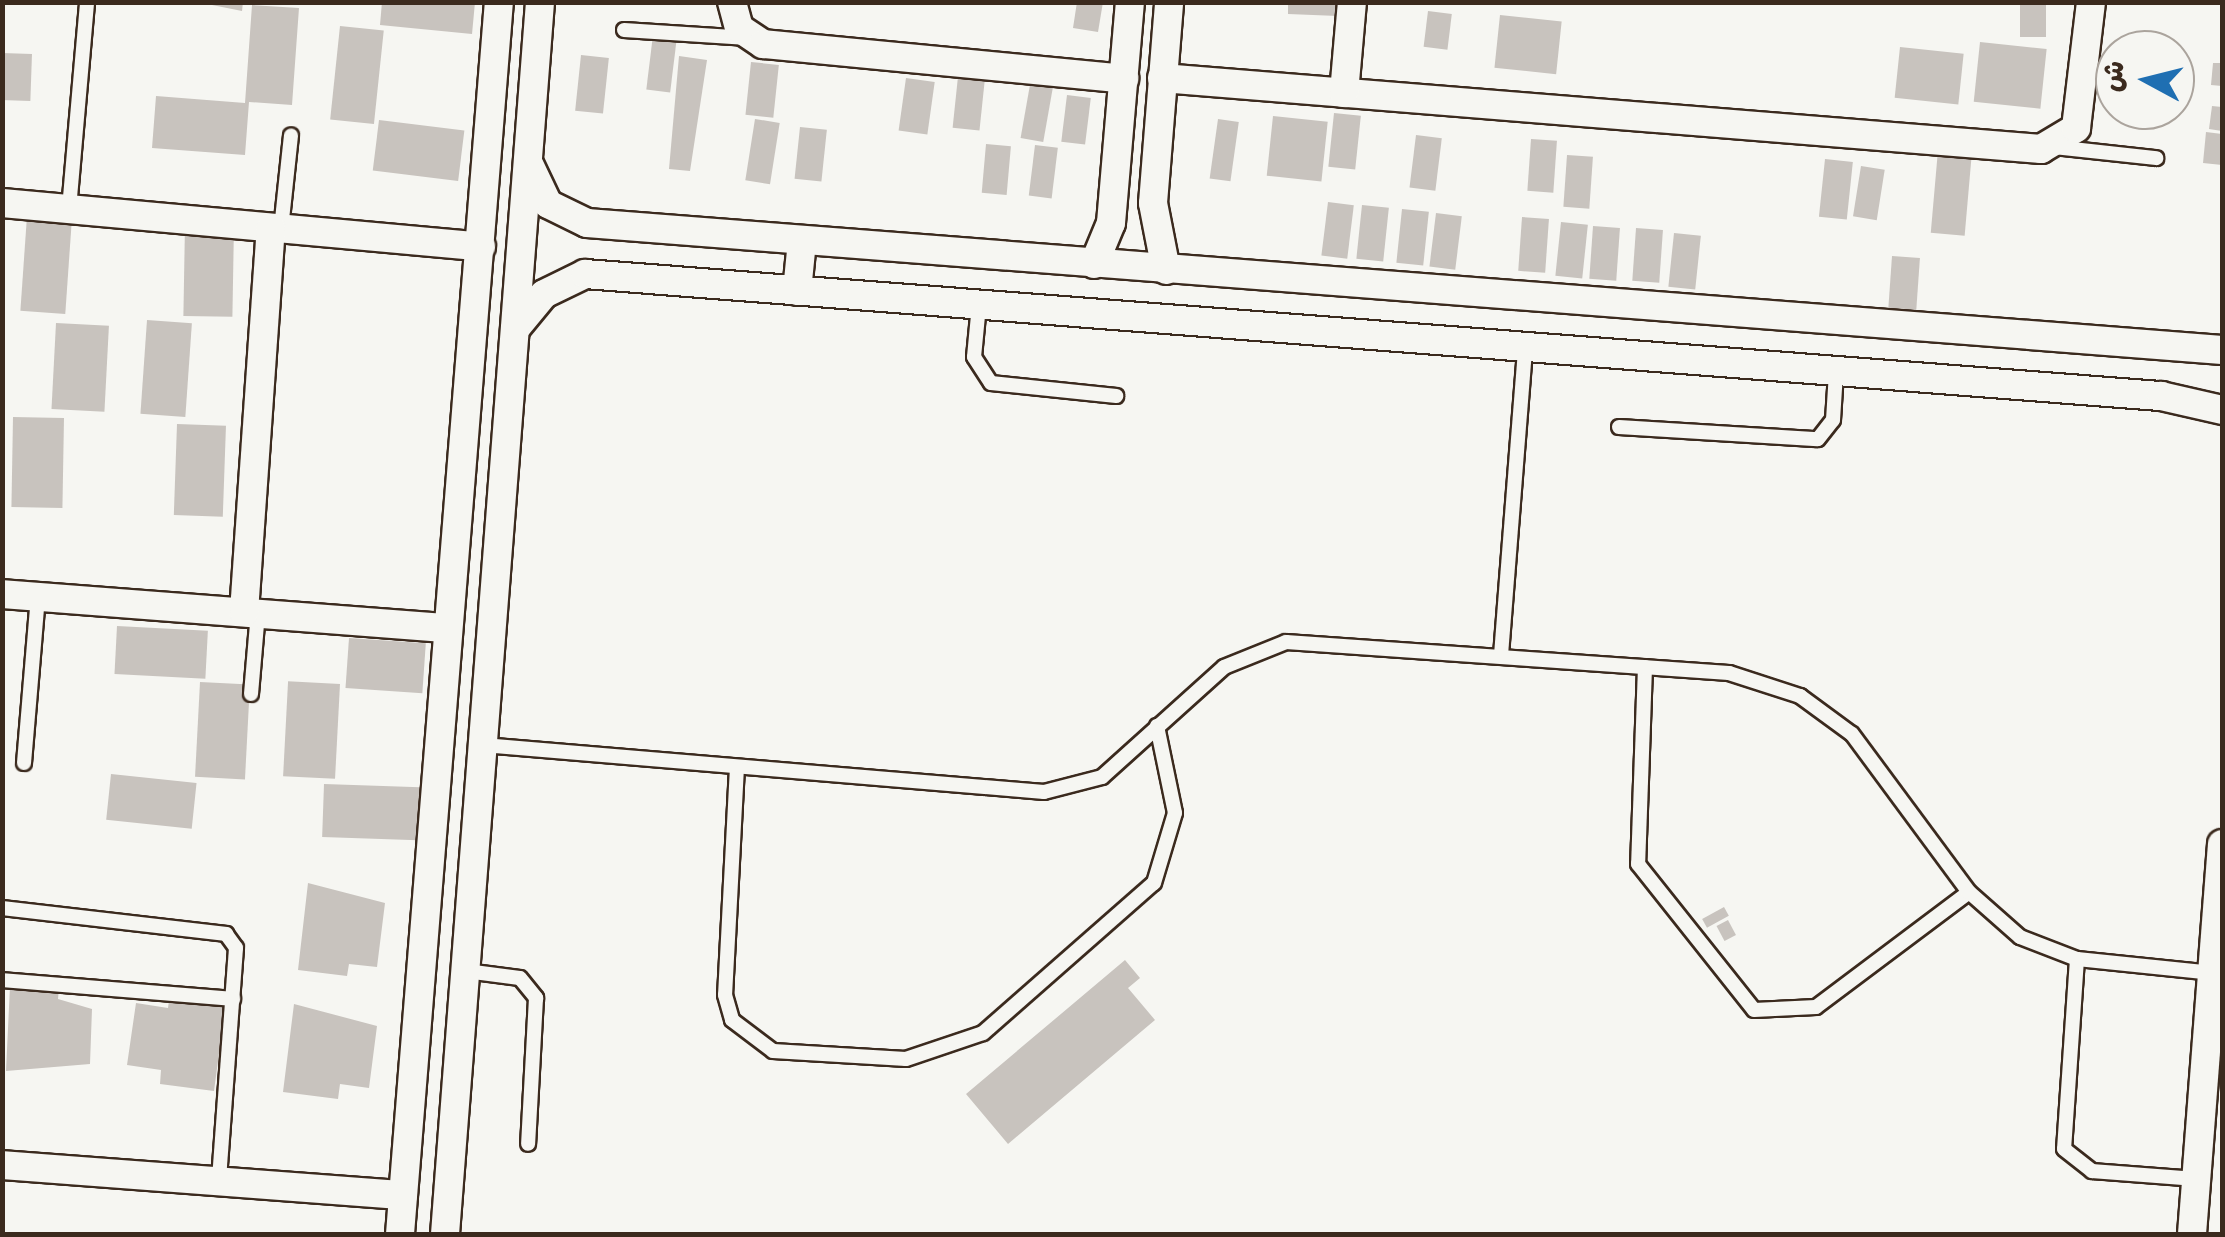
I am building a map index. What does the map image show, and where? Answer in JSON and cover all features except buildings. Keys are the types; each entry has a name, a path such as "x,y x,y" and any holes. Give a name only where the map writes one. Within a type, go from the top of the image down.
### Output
{"street":[{"path":"400,1234 500,2"},
{"path":"446,1234 540,2"},
{"path":"732,2 749,38 1124,79"},
{"path":"1094,264 1114,200 1130,2"},
{"path":"1166,270 1154,204 1168,2"},
{"path":"1344,93 1352,2"},
{"path":"1162,78 2053,147 2080,113 2091,2"},
{"path":"529,164 548,204 587,223 1680,312 2222,350"},
{"path":"1114,200 1154,204"},
{"path":"2,203 480,246"},
{"path":"251,612 276,228"},
{"path":"797,291 802,240"},
{"path":"515,329 544,294 584,274 2161,396 2222,410"},
{"path":"1674,360 1680,312"},
{"path":"2,594 447,628"},
{"path":"2192,1234 2222,844"},
{"path":"2,1165 402,1195"}],"lane":[{"path":"69,209 87,2"},
{"path":"624,30 749,38"},
{"path":"276,228 291,136"},
{"path":"2053,147 2156,158"},
{"path":"979,305 974,357 990,383 1116,396"},
{"path":"1501,655 1526,348"},
{"path":"1619,427 1818,438 1833,420 1836,372"},
{"path":"24,763 38,596"},
{"path":"251,612 252,694"},
{"path":"483,745 1044,792 1102,776 1224,667 1286,642 1501,655 1755,678 1818,707 1852,734 1968,892 2020,937 2077,960 2213,973"},
{"path":"1645,667 1638,864 1754,1010 1816,1007 1968,892"},
{"path":"737,767 725,996 732,1020 773,1051 906,1058 983,1032 1154,882 1175,813 1158,726"},
{"path":"2,908 226,934 236,948 218,1181"},
{"path":"2077,960 2064,1149 2092,1171 2196,1179"},
{"path":"466,971 520,978 536,998 528,1144"},
{"path":"2,980 233,999"}]}
